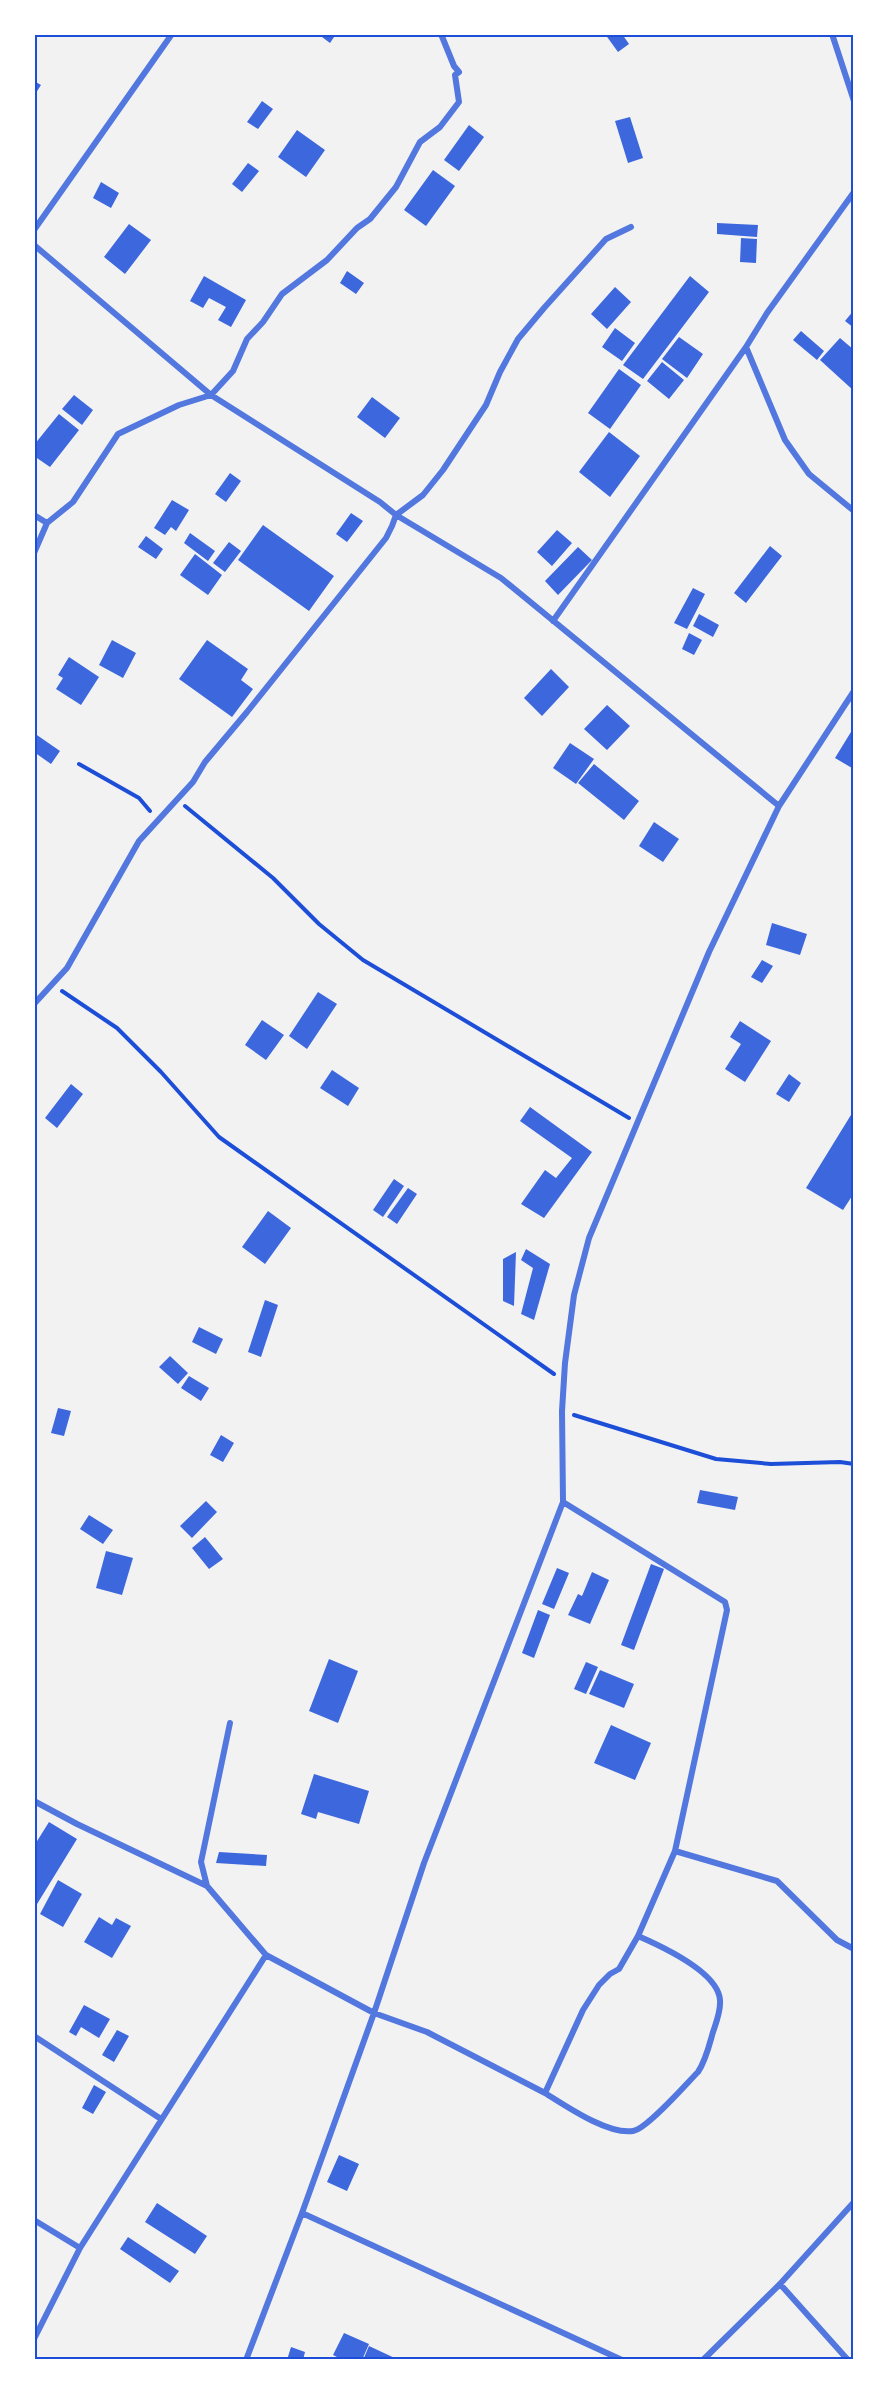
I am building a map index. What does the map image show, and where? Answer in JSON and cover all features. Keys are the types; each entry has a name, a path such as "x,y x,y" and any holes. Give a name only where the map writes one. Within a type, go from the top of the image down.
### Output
{"street":[{"path":"34,230 172,34"},
{"path":"34,553 47,523 73,502 118,434 179,405 211,395 233,371 247,339 263,322 282,294 327,260 357,228 370,219 396,187 420,142 440,127 459,102 455,75 459,72 454,66 441,34"},
{"path":"832,34 854,101"},
{"path":"552,621 854,192"},
{"path":"34,1004 73,958 139,841 193,782 205,762 386,538 396,515 423,495 443,470 486,405 518,339 606,239 631,227"},
{"path":"34,245 211,395 380,502 396,515 501,578 779,806"},
{"path":"746,347 785,440 810,474 854,511"},
{"path":"34,515 47,523"},
{"path":"246,2360 303,2213 424,1863 563,1502 561,1411 574,1295 589,1238 709,952 779,806 854,691"},
{"path":"545,2093 583,2010 599,1985 619,1969 638,1936 675,1851 727,1610 725,1602 563,1502"},
{"path":"207,1886 201,1862 230,1723"},
{"path":"34,1801 207,1886 266,1955 374,2013 427,2032 545,2093 574,2112 610,2128 634,2131 648,2122 698,2072 704,2062 720,2000 715,1985 674,1953 638,1936"},
{"path":"675,1851 777,1881 837,1941 854,1949"},
{"path":"34,2339 80,2248 266,1955"},
{"path":"34,2036 161,2119"},
{"path":"703,2360 780,2284 854,2202"},
{"path":"303,2213 622,2360"},
{"path":"34,2220 80,2248"},
{"path":"780,2284 848,2360"}],"path":[{"path":"79,764 139,798 158,821"},
{"path":"177,799 273,878 319,924 363,960 637,1123"},
{"path":"52,985 117,1028 161,1072 219,1137 564,1382"},
{"path":"561,1411 716,1460 771,1464 840,1462 854,1464"}],"building":[{"path":"318,34 336,34 330,43"},
{"path":"605,34 622,34 629,44 618,52"},
{"path":"34,81 41,85 34,96"},
{"path":"262,101 273,109 258,129 247,122"},
{"path":"630,117 643,158 628,163 615,121"},
{"path":"469,125 484,137 459,171 444,160"},
{"path":"297,130 325,150 306,177 278,157"},
{"path":"248,163 259,171 242,192 232,184"},
{"path":"433,170 455,186 426,226 404,210"},
{"path":"101,182 119,193 111,208 93,198"},
{"path":"717,223 758,225 757,237 717,234"},
{"path":"129,224 151,240 125,274 104,257"},
{"path":"741,238 757,239 756,263 740,262"},
{"path":"347,271 364,283 356,294 340,283"},
{"path":"204,276 246,300 231,327 218,320 226,307 209,298 203,308 190,301"},
{"path":"690,276 709,292 643,379 623,365"},
{"path":"615,287 631,302 607,329 591,314"},
{"path":"854,310 854,328 845,321"},
{"path":"615,328 635,343 622,361 602,347"},
{"path":"801,331 824,351 817,360 793,340"},
{"path":"679,337 703,354 687,378 662,359"},
{"path":"840,338 854,350 854,391 820,360"},
{"path":"662,362 684,380 669,399 647,381"},
{"path":"619,369 641,385 610,429 588,413"},
{"path":"74,395 93,410 82,425 62,409"},
{"path":"372,397 400,418 385,438 357,417"},
{"path":"59,414 79,430 50,467 34,456 34,445"},
{"path":"609,432 640,456 610,497 579,472"},
{"path":"230,473 241,481 226,502 215,494"},
{"path":"172,500 189,510 176,531 171,527 165,535 154,528"},
{"path":"351,513 363,521 347,542 336,534"},
{"path":"263,525 334,576 309,611 238,560"},
{"path":"557,530 572,543 552,566 537,552"},
{"path":"190,533 215,551 208,561 184,543"},
{"path":"146,536 163,549 156,559 138,547"},
{"path":"229,542 241,551 225,572 213,563"},
{"path":"770,546 782,556 746,603 734,593"},
{"path":"578,547 592,560 558,595 545,581"},
{"path":"195,554 222,575 208,595 180,575"},
{"path":"693,588 705,594 687,629 674,623"},
{"path":"699,614 719,625 713,637 693,626"},
{"path":"689,633 702,640 694,655 682,649"},
{"path":"112,640 136,653 123,678 99,665"},
{"path":"207,640 248,669 241,680 253,689 232,717 179,679"},
{"path":"69,657 99,677 81,705 56,689 63,678 58,675"},
{"path":"551,669 569,687 542,716 524,698"},
{"path":"607,705 630,726 607,750 584,729"},
{"path":"854,727 854,765 852,768 835,758"},
{"path":"34,733 60,751 51,764 34,752"},
{"path":"570,743 594,759 576,784 553,768"},
{"path":"594,764 639,801 624,820 578,783"},
{"path":"654,822 679,839 663,862 639,846"},
{"path":"772,923 807,934 800,955 766,945"},
{"path":"762,960 773,966 762,983 751,977"},
{"path":"318,992 337,1004 307,1049 289,1036"},
{"path":"262,1020 284,1035 266,1060 245,1045"},
{"path":"740,1021 771,1041 745,1082 725,1069 741,1044 730,1037"},
{"path":"332,1070 359,1088 348,1106 320,1088"},
{"path":"789,1074 801,1083 789,1102 776,1094"},
{"path":"71,1084 83,1094 57,1128 45,1118"},
{"path":"530,1107 592,1152 544,1218 521,1204 545,1170 556,1178 572,1158 520,1121"},
{"path":"854,1110 854,1193 843,1210 806,1188"},
{"path":"394,1179 404,1186 383,1217 373,1210"},
{"path":"408,1188 417,1194 397,1224 387,1217"},
{"path":"268,1211 291,1228 265,1264 242,1247"},
{"path":"526,1249 550,1264 534,1320 521,1314 533,1268 521,1260"},
{"path":"516,1252 514,1306 503,1301 503,1259"},
{"path":"265,1300 278,1305 261,1357 248,1352"},
{"path":"199,1327 223,1339 216,1354 192,1342"},
{"path":"170,1356 188,1373 178,1384 159,1367"},
{"path":"189,1376 209,1388 201,1401 181,1388"},
{"path":"58,1408 71,1411 64,1436 51,1433"},
{"path":"221,1435 234,1443 223,1462 210,1455"},
{"path":"700,1490 738,1497 735,1510 697,1503"},
{"path":"206,1501 217,1512 192,1538 180,1526"},
{"path":"89,1515 113,1530 103,1544 80,1529"},
{"path":"205,1537 223,1559 209,1569 192,1548"},
{"path":"106,1551 133,1558 122,1595 96,1588"},
{"path":"651,1564 664,1569 634,1650 621,1645"},
{"path":"557,1568 569,1573 554,1609 542,1604"},
{"path":"592,1572 609,1580 590,1624 568,1615 578,1594 582,1596"},
{"path":"538,1610 550,1615 534,1658 522,1653"},
{"path":"329,1659 358,1671 338,1723 309,1711"},
{"path":"586,1662 598,1667 586,1694 574,1689"},
{"path":"600,1670 634,1684 624,1708 589,1694"},
{"path":"611,1725 651,1743 635,1780 594,1763"},
{"path":"314,1774 369,1791 359,1824 318,1812 316,1819 301,1814"},
{"path":"49,1822 77,1839 34,1909 34,1846"},
{"path":"219,1852 267,1855 266,1866 216,1863"},
{"path":"58,1880 82,1894 63,1927 40,1914"},
{"path":"99,1917 112,1925 116,1918 131,1926 112,1958 84,1942"},
{"path":"84,2005 110,2019 99,2038 81,2027 76,2036 69,2032"},
{"path":"117,2030 129,2036 114,2062 102,2055"},
{"path":"94,2085 106,2092 93,2114 82,2108"},
{"path":"339,2155 359,2164 347,2191 327,2182"},
{"path":"157,2203 207,2236 195,2254 145,2222"},
{"path":"128,2237 179,2271 170,2283 120,2249"},
{"path":"344,2333 369,2344 362,2360 343,2360 333,2355"},
{"path":"369,2346 399,2360 363,2360"},
{"path":"291,2347 305,2352 303,2360 287,2360"}]}
